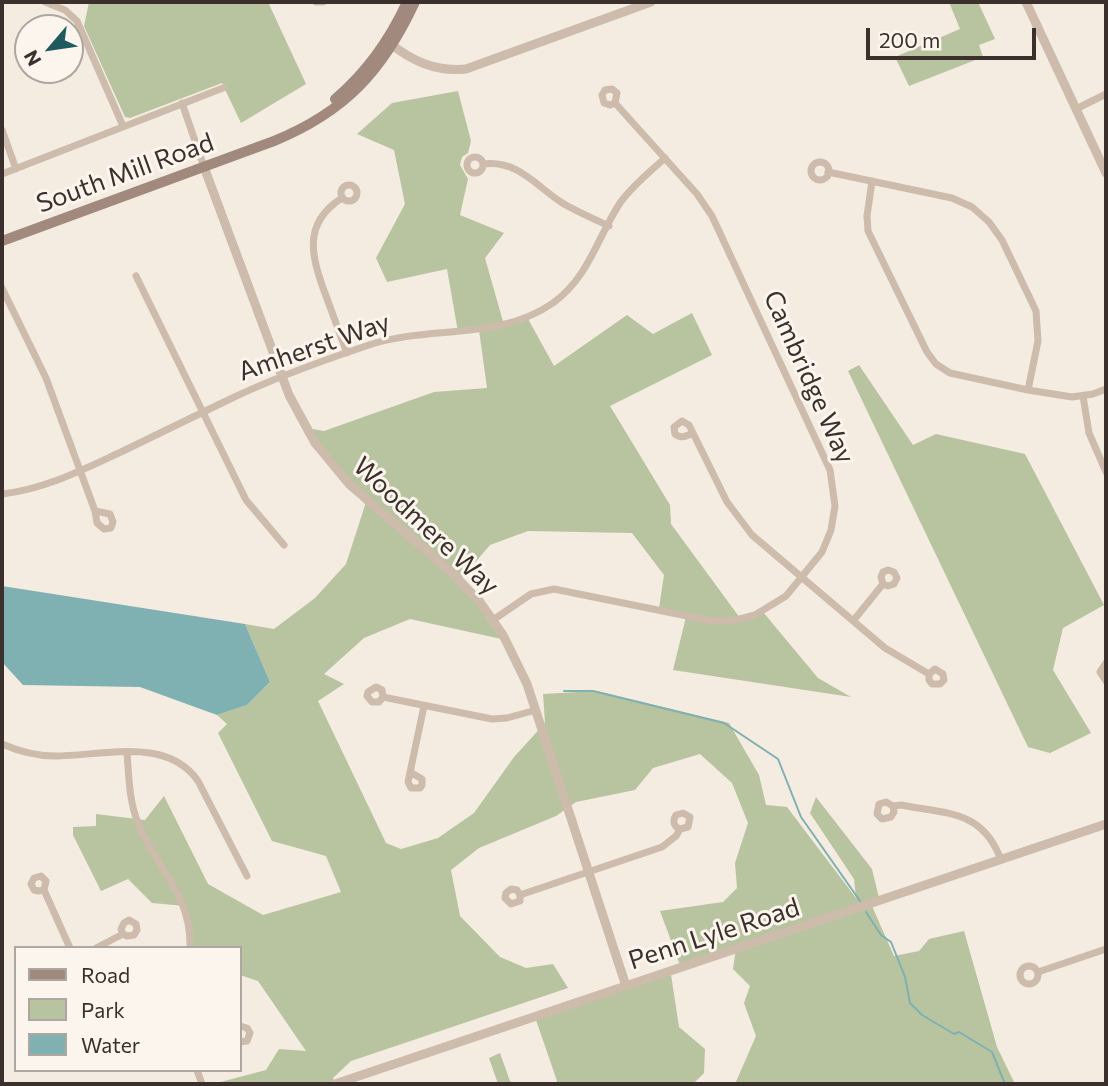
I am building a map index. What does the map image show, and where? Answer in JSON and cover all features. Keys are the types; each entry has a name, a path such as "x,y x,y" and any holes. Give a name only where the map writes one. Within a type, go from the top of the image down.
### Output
{"main road":[{"path":"390,44 407,2"},
{"path":"390,44 415,2"},
{"name":"South Mill Road","path":"2,241 299,131 332,110 362,84 390,44"}],"street":[{"path":"45,2 65,10 81,28 123,126"},
{"path":"316,2 323,2"},
{"path":"390,44 415,61 435,68 466,69 651,2"},
{"path":"1026,2 1106,173"},
{"path":"2,174 223,88"},
{"path":"1076,108 1106,94"},
{"name":"Woodmere Way","path":"182,103 283,377 305,427 337,471 452,573 493,620 519,664 626,986"},
{"name":"Cambridge Way","path":"493,620 531,594 554,589 712,621 736,620 755,615 775,605 802,578 822,552 831,530 835,493 830,470 712,216 697,194 615,103"},
{"path":"2,130 16,169"},
{"name":"Amherst Way","path":"2,494 39,487 81,471 203,412 347,353 388,340 492,327 530,316 554,302 575,284 591,261 626,195 665,158"},
{"path":"483,164 506,165 522,171 565,204 608,226"},
{"path":"828,172 952,198 981,214 996,230 1032,302 1038,321 1038,341 1028,390"},
{"path":"872,181 867,216 868,231 930,358 950,373 1061,396 1083,396 1106,389"},
{"path":"342,198 329,208 319,221 312,247 314,264 347,353"},
{"path":"136,276 246,500 284,545"},
{"path":"2,288 46,378 95,511"},
{"path":"1083,396 1089,433 1106,472"},
{"path":"693,433 727,502 752,535 886,648 929,674"},
{"path":"853,621 883,584"},
{"path":"1106,663 1100,672 1106,681"},
{"path":"383,697 492,719 507,719 536,710"},
{"path":"410,772 424,706"},
{"path":"2,744 26,752 52,756 127,753 164,755 188,768 198,781 247,876"},
{"path":"127,753 134,811 144,836 179,892 188,917 190,946"},
{"path":"893,806 901,805 972,821 991,838 1001,860"},
{"name":"Penn Lyle Road","path":"335,1084 1106,824"},
{"path":"520,895 654,850 669,842 680,829"},
{"path":"44,890 69,946"},
{"path":"100,946 123,934"},
{"path":"1038,972 1106,949"},
{"path":"242,1027 250,1033 248,1039 242,1041"}],"green space":[{"path":"89,2 268,2 306,84 241,123 222,83 130,118 125,117 84,26"},
{"path":"949,2 978,2 995,39 979,45 983,57 909,86 895,57 960,29"},
{"path":"458,91 471,141 468,153 462,157 460,165 468,179 460,215 504,233 485,258 504,325 527,317 554,366 627,315 653,334 692,313 712,355 610,406 670,505 671,524 740,618 763,612 818,678 851,697 673,670 686,617 659,608 664,575 632,533 528,531 490,545 461,579 506,640 410,619 364,638 324,674 344,684 318,701 386,843 401,849 438,838 474,813 514,757 545,723 543,694 597,691 729,723 759,775 766,805 787,807 856,898 854,879 810,813 816,797 872,869 880,902 872,906 894,956 919,951 929,939 964,931 997,1047 1015,1084 735,1084 756,1036 744,1003 750,986 733,969 736,948 680,965 660,911 723,902 737,888 735,863 748,823 732,783 700,754 653,768 635,790 576,802 556,816 479,848 451,870 460,916 500,957 526,968 553,964 568,988 351,1061 333,1078 335,1084 213,1084 266,1070 279,1049 306,1051 258,981 242,976 242,946 190,946 185,906 152,903 128,879 101,891 73,835 73,827 96,826 96,814 145,820 164,796 208,884 263,915 341,892 326,856 272,841 218,733 227,724 217,715 247,705 270,682 245,624 274,629 315,598 346,564 367,499 307,428 324,431 434,392 487,388 479,330 458,332 447,269 387,282 376,258 405,204 394,150 357,134 392,103"},
{"path":"859,365 913,445 936,434 1025,454 1104,605 1063,628 1053,670 1091,733 1050,753 1028,747 848,371"},
{"path":"670,968 679,1027 705,1049 704,1073 693,1084 554,1084 557,1081 536,1020"},
{"path":"500,1053 510,1081 515,1084 498,1084 489,1058"}],"water":[{"path":"2,586 245,624 270,682 247,705 217,715 140,687 23,685 2,662"}],"waterway":[{"path":"564,691 593,691 724,723 778,759 801,817 860,901"},
{"path":"866,912 881,935 891,942 905,977 910,1003 922,1015 954,1034 959,1032 992,1052 1005,1084"}]}
